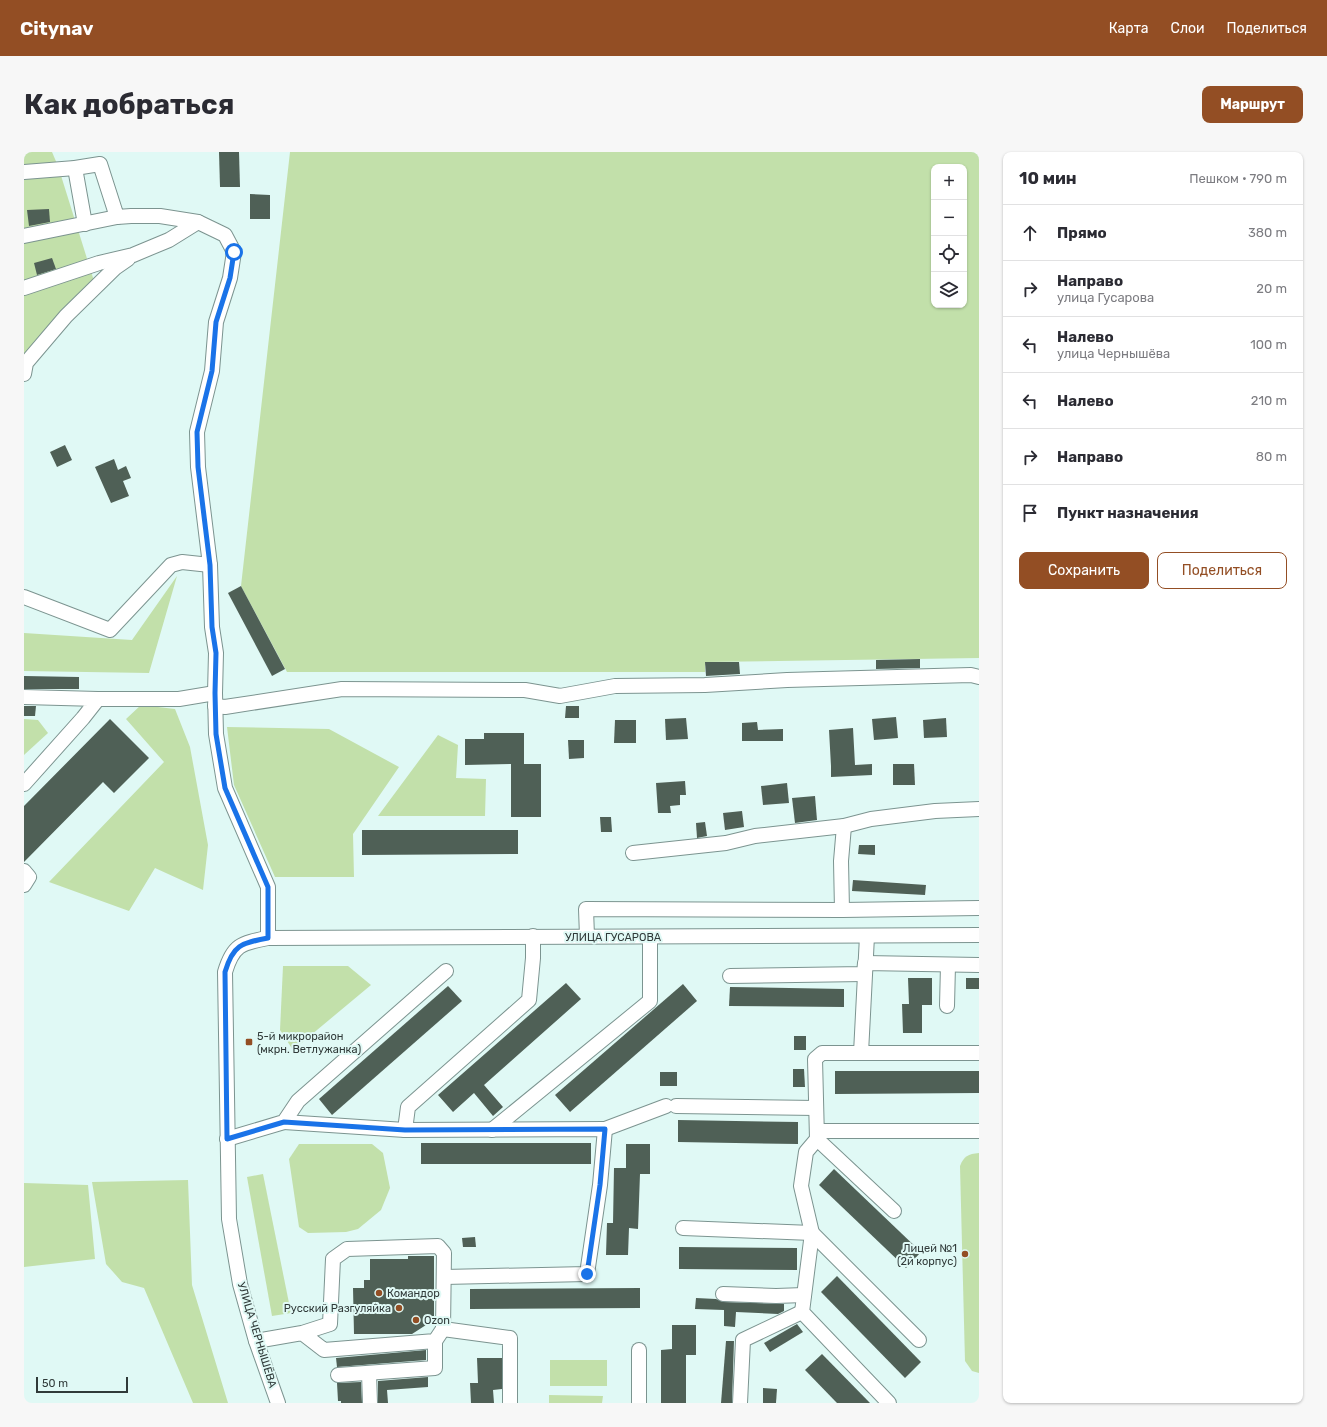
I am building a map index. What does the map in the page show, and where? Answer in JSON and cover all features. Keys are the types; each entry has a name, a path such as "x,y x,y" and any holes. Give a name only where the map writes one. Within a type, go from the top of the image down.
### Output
{"street":[{"path":"24,172 75,168 100,164 117,217"},
{"path":"75,168 85,224"},
{"path":"24,236 117,217 160,216 198,222 225,235 234,252 230,278 216,322 212,371 197,432 198,467 210,565 212,627 216,653 216,734 225,788 268,887 268,938"},
{"path":"24,288 99,263 133,255 170,240 198,222"},
{"path":"24,374 26,363 66,316 115,268 133,255"},
{"path":"24,597 110,630 171,565 182,562 210,565"},
{"path":"24,697 215,700 225,707 342,689 525,690 560,696 615,686 706,685 787,680 971,675 979,677"},
{"path":"24,784 98,699"},
{"path":"633,853 726,843 754,836 844,826 871,819 934,811 979,809"},
{"path":"842,910 841,861 844,826"},
{"path":"587,936 586,909 842,910 979,908"},
{"name":"УЛИЦА ГУСАРОВА","path":"248,941 268,938 979,935"},
{"path":"405,1130 408,1108 529,1000 534,936"},
{"path":"861,1053 867,936"},
{"path":"492,1130 650,1001 650,937"},
{"name":"УЛИЦА ЧЕРНЫШЁВА","path":"248,941 236,949 229,958 225,972 229,1219 240,1284 256,1341 278,1403"},
{"path":"948,965 948,1006"},
{"path":"730,976 865,968 979,965"},
{"path":"284,1122 298,1101 446,972"},
{"path":"802,1312 812,1233 801,1186 806,1152 817,1135 815,1059 822,1053 979,1053"},
{"path":"227,1139 284,1122 405,1130 605,1129 671,1106 816,1108"},
{"path":"444,1277 587,1274 600,1185 605,1129"},
{"path":"817,1135 979,1131"},
{"path":"817,1135 894,1211"},
{"path":"683,1228 812,1233 919,1340"},
{"path":"256,1341 302,1333 330,1324 333,1259 347,1249 438,1246 444,1253 444,1329 435,1341 435,1368 338,1375"},
{"path":"723,1294 776,1296 804,1295"},
{"path":"740,1403 743,1340 802,1312"},
{"path":"802,1312 889,1403"},
{"path":"444,1329 510,1338 510,1403"},
{"path":"302,1333 324,1350 435,1341"},
{"path":"639,1350 639,1403"},
{"path":"369,1373 370,1403"}],"green space":[{"path":"24,152 52,152 58,166 94,281 24,356"},
{"path":"290,152 979,152 979,658 705,662 705,672 287,672 241,586"},
{"path":"177,576 149,673 24,671 24,633 132,640"},
{"path":"141,705 175,709 190,747 208,845 203,890 155,868 129,911 49,882 164,762 126,719"},
{"path":"24,719 38,720 48,733 24,755"},
{"path":"227,727 329,729 399,767 353,834 354,877 275,877 234,785"},
{"path":"438,735 458,745 456,778 486,779 485,816 378,816"},
{"path":"283,966 348,966 371,985 293,1050 280,1030"},
{"path":"299,1144 372,1144 383,1153 390,1188 381,1210 358,1229 346,1232 308,1233 299,1227 289,1159"},
{"path":"979,1153 979,1373 972,1371 965,1361 960,1166 967,1156"},
{"path":"263,1174 291,1313 272,1316 247,1177"},
{"path":"188,1180 192,1285 228,1403 193,1403 144,1288 122,1282 106,1264 92,1182"},
{"path":"24,1183 88,1185 95,1259 24,1267"},
{"path":"550,1360 607,1360 607,1386 550,1386"},
{"path":"549,1395 603,1396 602,1403 549,1403"}],"building":[{"path":"219,152 239,152 240,187 220,187"},
{"path":"250,194 270,195 270,219 250,219"},
{"path":"49,209 50,222 29,226 27,210"},
{"path":"52,258 56,269 37,275 34,263"},
{"path":"65,445 72,460 57,467 50,452"},
{"path":"114,459 118,470 126,466 131,478 123,481 129,496 111,503 95,467"},
{"path":"241,586 285,669 272,676 228,593"},
{"path":"920,659 920,668 876,669 876,660"},
{"path":"705,662 739,662 740,674 706,676"},
{"path":"24,676 79,677 79,689 24,689"},
{"path":"24,706 36,706 35,716 24,716"},
{"path":"566,706 579,706 579,718 565,718"},
{"path":"896,717 898,738 874,740 872,719"},
{"path":"686,718 688,739 666,740 665,719"},
{"path":"946,718 947,737 924,738 923,720"},
{"path":"110,719 149,758 114,793 103,782 24,862 24,806"},
{"path":"615,720 636,720 636,743 614,743"},
{"path":"757,722 758,730 783,729 783,741 742,741 742,723"},
{"path":"853,728 855,765 872,764 872,775 831,777 829,730"},
{"path":"484,733 524,733 524,764 541,764 541,817 511,817 511,764 465,765 465,739 484,739"},
{"path":"568,740 584,740 584,758 569,759"},
{"path":"893,764 914,764 915,785 893,785"},
{"path":"685,781 686,795 680,795 680,805 670,806 671,813 658,813 656,783"},
{"path":"787,783 789,803 763,805 761,786"},
{"path":"815,796 817,820 795,823 792,798"},
{"path":"742,811 744,827 725,830 723,813"},
{"path":"600,817 611,817 612,832 601,832"},
{"path":"705,822 707,836 697,838 696,823"},
{"path":"362,830 518,830 518,854 362,855"},
{"path":"859,845 875,845 875,855 858,854"},
{"path":"853,880 926,885 925,895 852,891"},
{"path":"908,978 932,978 932,1005 922,1005 922,1033 903,1033 902,1004 909,1004"},
{"path":"966,978 979,978 979,989 966,989"},
{"path":"566,983 581,999 484,1085 503,1107 493,1116 474,1093 453,1112 438,1095"},
{"path":"683,984 697,1001 570,1112 555,1095"},
{"path":"448,986 462,1001 332,1115 319,1099"},
{"path":"730,987 844,989 844,1007 729,1006"},
{"path":"794,1036 806,1036 806,1050 794,1050"},
{"path":"793,1069 804,1069 805,1087 793,1087"},
{"path":"835,1071 979,1071 979,1093 835,1094"},
{"path":"660,1072 677,1072 677,1086 660,1086"},
{"path":"678,1120 798,1122 798,1144 678,1142"},
{"path":"421,1143 591,1143 591,1164 421,1164"},
{"path":"626,1144 650,1144 650,1174 640,1174 638,1229 629,1228 628,1255 606,1255 607,1223 613,1223 614,1168 626,1168"},
{"path":"834,1169 921,1252 906,1268 819,1185"},
{"path":"475,1237 476,1247 463,1247 462,1238"},
{"path":"679,1247 797,1248 797,1270 679,1269"},
{"path":"408,1256 434,1256 434,1325 426,1325 412,1334 354,1334 353,1288 364,1288 364,1280 370,1280 370,1259 408,1259"},
{"path":"837,1276 921,1362 905,1378 821,1292"},
{"path":"640,1288 640,1308 470,1309 470,1289"},
{"path":"696,1298 716,1299 723,1302 784,1304 784,1311 778,1314 736,1312 735,1327 724,1326 724,1310 695,1309"},
{"path":"797,1324 803,1332 770,1352 764,1343"},
{"path":"672,1325 696,1325 696,1355 686,1355 686,1403 661,1403 661,1350 672,1349"},
{"path":"726,1341 734,1341 732,1403 721,1403"},
{"path":"426,1350 426,1360 337,1367 336,1358"},
{"path":"822,1354 870,1403 837,1403 805,1370"},
{"path":"477,1358 502,1358 502,1389 493,1390 494,1403 471,1403 470,1383 478,1383"},
{"path":"428,1377 428,1387 387,1390 388,1403 378,1403 378,1381"},
{"path":"361,1382 362,1403 341,1403 341,1401 338,1401 337,1383"},
{"path":"763,1388 777,1389 776,1403 763,1403"}],"place":[{"name":"5-й микрорайон (мкрн. Ветлужанка)","path":"249,1042"},
{"name":"Лицей №1 (2й корпус)","path":"965,1254"},
{"name":"Командор","path":"379,1293"},
{"name":"Русский Разгуляйка","path":"399,1308"},
{"name":"Ozon","path":"416,1320"}],"route":[{"path":"234,252 230,278 216,322 212,371 197,432 198,467 210,565 212,627 216,653 216,734 225,788 268,887 268,938 248,941 236,949 229,958 225,972 227,1139 284,1122 405,1130 605,1129 600,1185 587,1274"}]}
